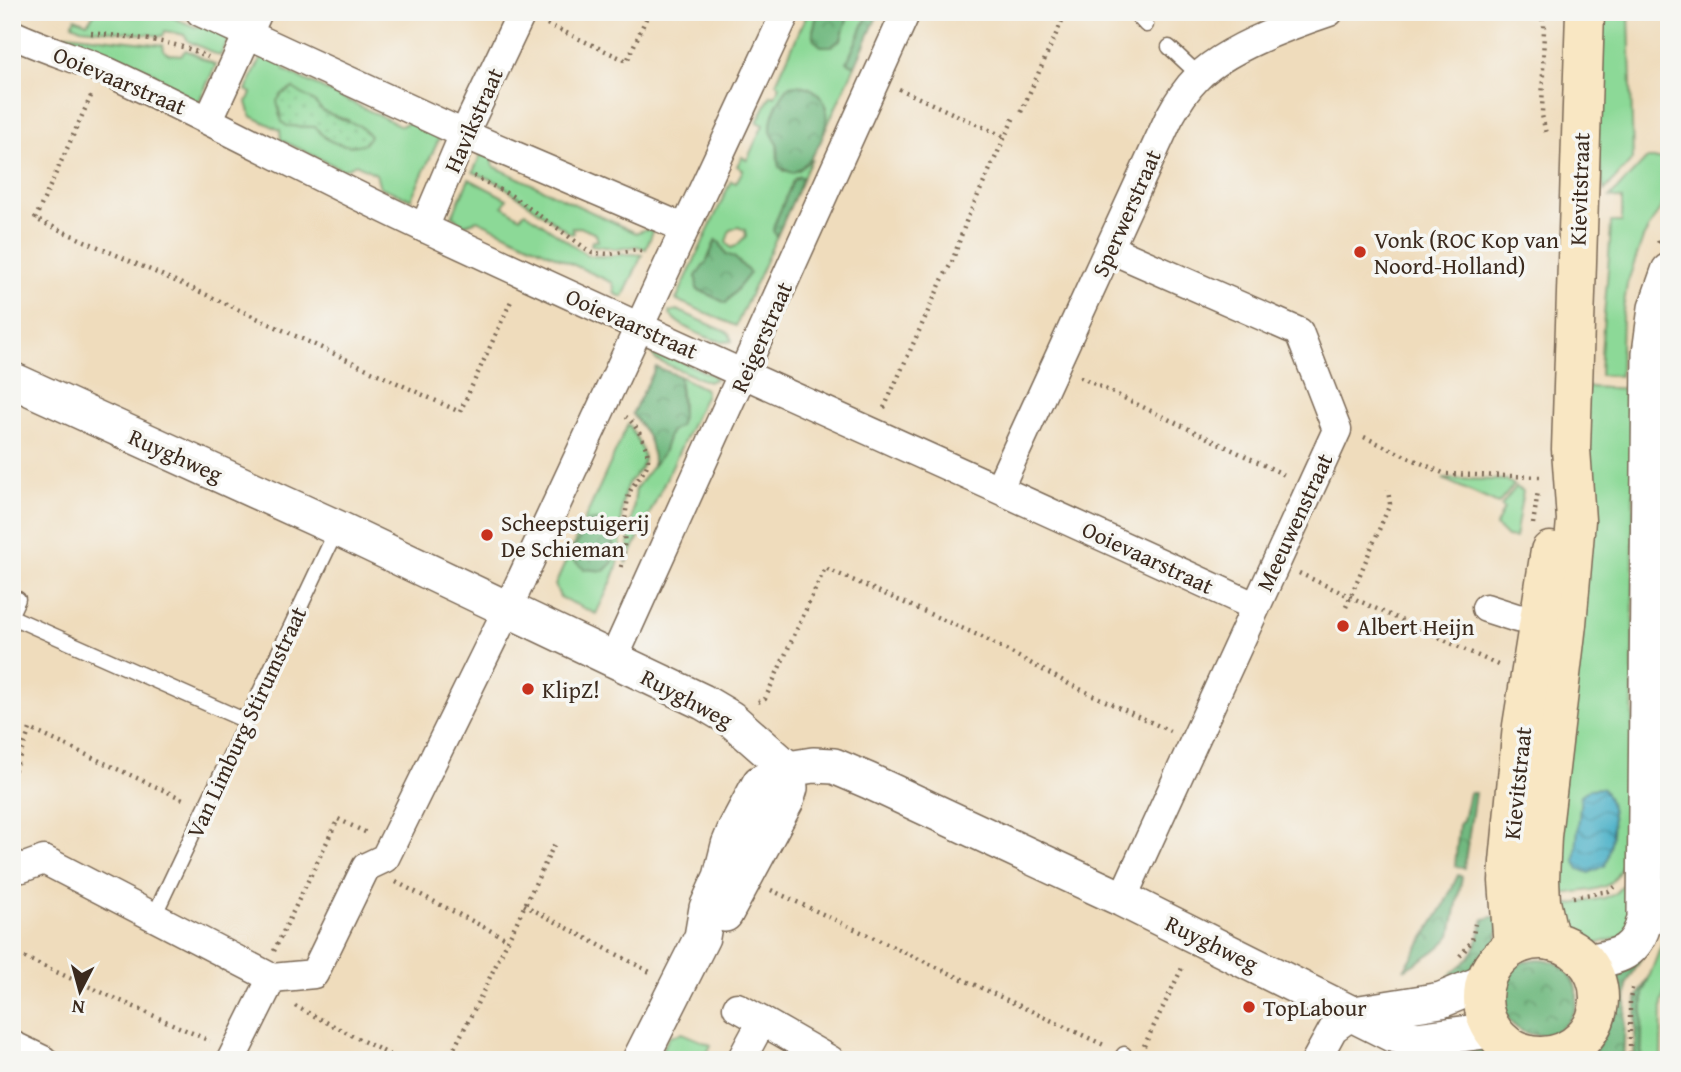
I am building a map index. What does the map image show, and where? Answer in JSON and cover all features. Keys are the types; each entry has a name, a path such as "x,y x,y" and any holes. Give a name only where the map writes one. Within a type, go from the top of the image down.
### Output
{"main road":[{"name":"Kievitstraat","path":"1513,947 1508,872 1521,739 1541,621 1556,457 1585,12"},
{"name":"Kievitstraat","path":"1509,908 1550,941"},
{"path":"1535,940 1550,941 1565,945 1585,961 1596,980 1599,996 1597,1014 1579,1051 1561,1052 1541,1058 1522,1053 1505,1044 1492,1030 1485,1015 1482,998 1485,982 1493,964 1513,947 1535,940"}],"street":[{"path":"200,12 253,23 464,134 684,228"},
{"name":"Havikstraat","path":"424,228 453,166 464,134 522,12"},
{"path":"12,864 22,868 44,860 154,916 267,981 314,974 366,866 385,858 507,610 786,12"},
{"name":"Reigerstraat","path":"613,660 745,373 905,12"},
{"name":"Sperwerstraat","path":"999,488 1169,118 1183,93 1199,75 1221,58 1329,12"},
{"path":"209,119 253,23"},
{"name":"Ooievaarstraat","path":"12,34 103,69 209,119 424,228 1254,606"},
{"name":"Meeuwenstraat","path":"1110,249 1299,332 1337,430 1254,606 1122,899"},
{"path":"1585,961 1612,958 1628,950 1637,941 1645,918 1650,353 1656,308 1669,271"},
{"name":"Ruyghweg","path":"12,380 337,528 703,702 730,718 788,769 834,766 1122,899 1392,1034 1416,1040 1492,1030"},
{"path":"1486,608 1541,621"},
{"path":"640,1060 702,937 707,908 721,877 736,828 760,783 788,769"},
{"path":"233,1056 267,981"},
{"path":"1328,1053 1333,1029 1354,1014 1441,1000 1485,982"},
{"path":"737,1007 830,1060"},
{"path":"741,1060 761,1021"},
{"path":"12,1045 43,1060"}],"lane":[{"path":"1133,12 1146,25"},
{"path":"1169,47 1199,75"},
{"name":"Van Limburg Stirumstraat","path":"154,916 337,528"},
{"path":"14,609 246,721"}],"path":[{"path":"522,12 627,61 649,12"},
{"path":"1021,112 1066,12"},
{"path":"1540,12 1544,25 1543,126 1550,143"},
{"path":"79,31 186,47 231,68"},
{"path":"103,69 35,219 460,412 524,274"},
{"path":"913,95 1005,137"},
{"path":"873,431 952,262 967,219 1015,115"},
{"path":"453,166 512,196 592,253 610,254 636,250 668,262"},
{"path":"1056,366 1310,487"},
{"path":"601,406 630,419 648,458 647,467 631,488 628,499 620,572"},
{"path":"1337,430 1359,434 1445,474 1541,477"},
{"path":"1532,528 1541,477 1556,457"},
{"path":"1346,607 1391,504 1388,490"},
{"path":"1275,561 1508,670"},
{"path":"730,718 765,699 825,568 980,636 1069,684 1193,741"},
{"path":"12,777 30,729 205,809"},
{"path":"392,844 338,819 267,981 400,1060"},
{"path":"447,1060 555,844"},
{"path":"366,866 507,939"},
{"path":"1452,964 1472,941 1509,908 1609,891 1619,884"},
{"path":"767,888 1122,1057 1133,1058 1140,1053 1198,936"},
{"path":"524,905 651,972"},
{"path":"12,953 233,1056"}],"green space":[{"path":"96,12 160,12 195,27 212,24 231,34 220,56 188,41 185,35 165,31 163,36 81,28 72,24 75,18 87,23"},
{"path":"808,12 818,12 813,31 814,40 832,46 841,39 848,12 869,12 848,62 855,66 823,135 827,107 783,95 773,114 771,132 777,142 778,163 784,171 799,170 812,158 803,178 796,177 793,181 774,225 777,236 736,326 676,300 731,181 736,183 743,170 737,166 742,157 747,160 763,125 757,122 771,95 775,96 780,86 776,83","holes":["738,227 745,230 746,236 731,248 726,242 730,230","715,241 720,243 726,254 734,257 750,273 726,303 697,289 697,276"]},
{"path":"818,12 849,13 841,39 832,46 821,46 814,40 813,31"},
{"path":"869,12 879,12 855,66 847,62"},
{"path":"1599,12 1629,12 1633,159 1604,191 1595,137"},
{"path":"66,34 163,45 164,51 169,54 181,55 186,50 216,65 198,103 158,84 155,74 133,64 125,69 119,67 117,56 95,47 84,50 63,40"},
{"path":"262,56 281,57 284,70 401,126 409,122 438,133 439,139 411,199 380,187 376,174 356,164 343,170 281,140 280,130 251,116 247,102 251,93 246,90","holes":["313,101 324,112 348,120 364,144 350,145 331,141 316,127 289,125 279,114"]},
{"path":"797,85 813,90 822,99 826,111 826,126 813,154 792,173 779,167 778,147 771,131 771,123 776,106 789,86"},
{"path":"293,88 324,112 360,126 370,136 364,144 343,145 325,137 316,127 287,126 282,122 277,101 282,94"},
{"path":"481,154 490,154 493,166 636,233 646,229 653,231 646,249 637,246 618,249 591,245 592,241 598,241 596,234 580,227 572,228 574,233 571,234 499,183 473,172"},
{"path":"1646,159 1669,159 1669,193 1643,238 1627,284 1622,317 1620,376 1600,375 1611,222 1622,222 1622,199 1610,197"},
{"path":"799,176 803,178 777,236 773,231 774,225 793,181"},
{"path":"469,179 507,199 503,206 520,217 525,212 587,255 642,255 623,297 615,294 613,283 477,220 464,225 452,216"},
{"path":"716,240 726,254 734,257 750,273 726,303 697,289 696,276 707,261"},
{"path":"677,310 729,333 732,341 707,337 679,323 669,312"},
{"path":"656,350 714,376 715,379 708,382 656,360 652,353"},
{"path":"656,367 679,376 682,417 679,426 670,432 663,453 653,466 648,437 632,414"},
{"path":"679,376 705,389 706,394 626,564 636,488 663,453 670,431 680,421 682,407"},
{"path":"1587,387 1634,389 1632,801 1626,850 1612,882 1597,889 1554,895"},
{"path":"628,424 640,445 644,459 624,494 620,549 613,579 596,614 560,597 555,585","holes":["614,537 613,562 573,550 580,541"]},
{"path":"1669,464 1669,973 1662,1003 1661,1060 1641,1060 1643,993 1664,938 1666,465"},
{"path":"1443,479 1506,480 1514,485 1498,504"},
{"path":"1516,487 1523,491 1515,538 1507,537 1496,526 1504,508 1501,506"},
{"path":"588,521 600,521 612,529 613,562 604,571 584,569 573,560 572,550"},
{"path":"1469,793 1475,793 1464,868 1455,866 1459,825 1463,820"},
{"path":"1458,875 1462,877 1451,935 1435,950 1404,970 1443,907"},
{"path":"1630,879 1632,934 1588,946 1568,929 1561,919 1556,907 1604,898 1614,894"},
{"path":"1500,915 1497,944 1477,968 1447,981 1451,973 1473,952 1484,919"},
{"path":"1539,959 1553,962 1566,970 1574,983 1577,997 1574,1011 1566,1024 1553,1032 1539,1035 1525,1032 1512,1024 1504,1011 1501,997 1504,983 1512,970 1525,962"},
{"path":"1641,959 1627,983 1623,1060 1591,1060 1610,1019 1611,995 1607,971"},
{"path":"1649,976 1643,993 1641,1060 1634,1060 1637,998"},
{"path":"682,1033 711,1045 704,1060 657,1060 669,1037"},
{"path":"1485,1046 1503,1060 1474,1058 1459,1050"}],"water":[{"path":"1602,788 1607,795 1612,815 1610,847 1605,866 1589,873 1579,869 1575,862 1581,795 1590,789"}],"place":[{"name":"Vonk (ROC Kop van Noord-Holland)","path":"1360,252"},
{"name":"Scheepstuigerij De Schieman","path":"487,535"},
{"name":"Albert Heijn","path":"1343,626"},
{"name":"KlipZ!","path":"528,689"},
{"name":"TopLabour","path":"1249,1007"}]}
